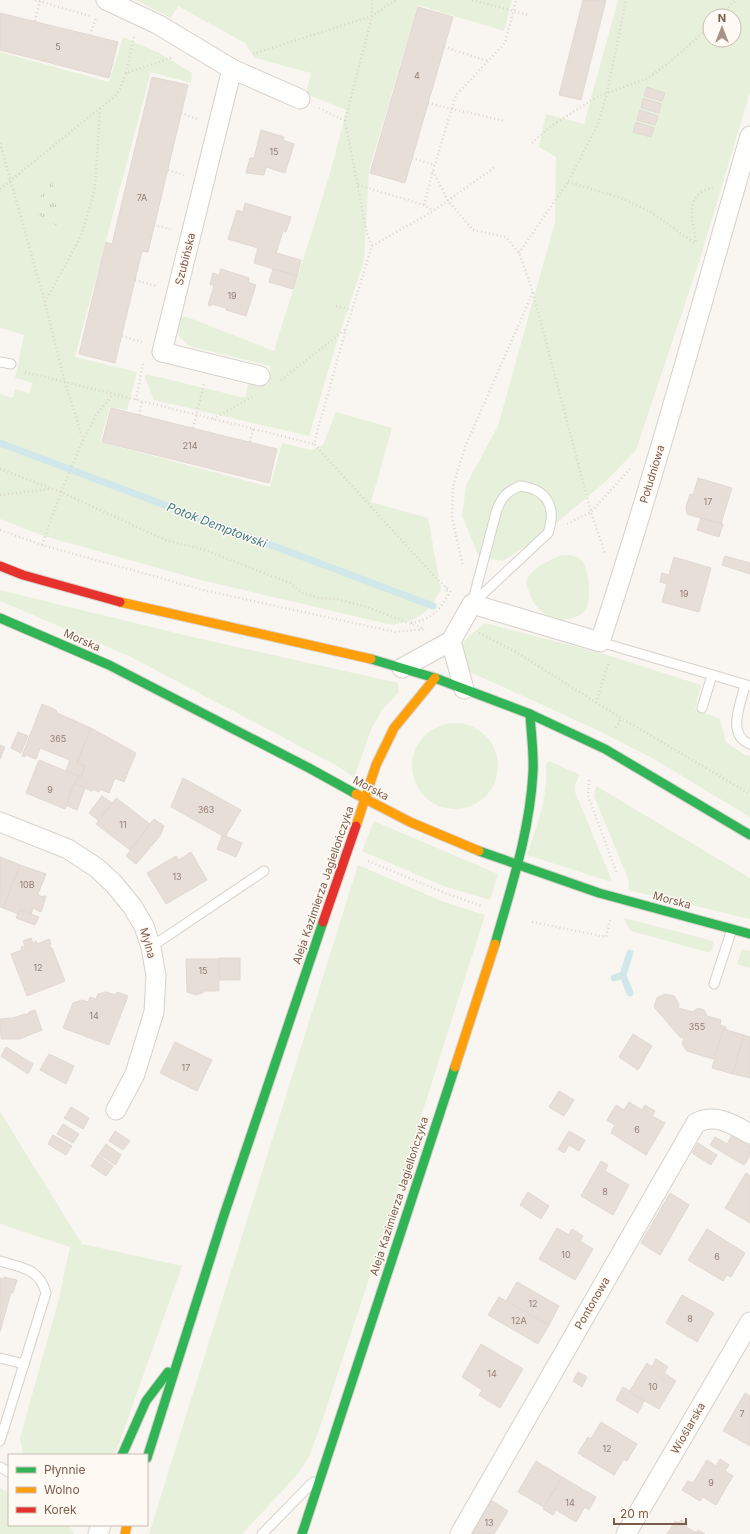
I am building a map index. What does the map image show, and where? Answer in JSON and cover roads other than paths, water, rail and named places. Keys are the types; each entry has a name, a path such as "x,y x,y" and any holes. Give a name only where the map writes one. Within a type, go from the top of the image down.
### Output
{"main road":[{"path":"0,566 23,575 131,605 371,660 435,678 530,714 622,758 750,835"},
{"name":"Morska","path":"0,618 109,665 302,764 410,822 468,847 599,893 750,934"},
{"name":"Aleja Kazimierza Jagiellończyka","path":"148,1455 224,1215 376,765 394,728 435,678"},
{"name":"Aleja Kazimierza Jagiellończyka","path":"302,1534 320,1474 494,947 518,865 529,813 534,771 530,714"},
{"path":"122,1454 146,1401 178,1358"}],"street":[{"path":"106,0 159,25 232,68 300,99"},
{"name":"Szubińska","path":"232,68 162,352 260,376"},
{"name":"Południowa","path":"600,642 716,258 750,136"},
{"path":"402,668 451,641 472,604 600,642"},
{"path":"451,641 464,689"},
{"name":"Mylna","path":"0,822 68,849 97,868 114,884 132,906 144,926 151,947 156,976 154,1012 135,1074 116,1110"},
{"name":"Pontonowa","path":"460,1534 696,1123 711,1119 722,1120 733,1124 750,1134"},
{"name":"Wioślarska","path":"626,1534 750,1322"}],"lane":[{"path":"0,362 11,364"},
{"path":"520,486 537,490 548,500 551,509 552,519 548,533 472,604 497,509 503,496 510,490 520,486"},
{"path":"600,642 747,686 736,724 738,734 744,742 750,744"},
{"path":"702,708 712,675"},
{"path":"151,947 264,871"},
{"path":"714,984 732,929"},
{"path":"0,1261 35,1273 43,1283 46,1294 0,1440"},
{"path":"0,1358 24,1364"},
{"path":"262,1534 320,1474"},
{"path":"91,1526 98,1534"}],"waterway":[{"name":"Potok Demptowski","path":"0,443 433,606"},
{"name":"Potok Demptowski","path":"630,953 623,975 630,993"},
{"path":"614,978 623,975"}]}
